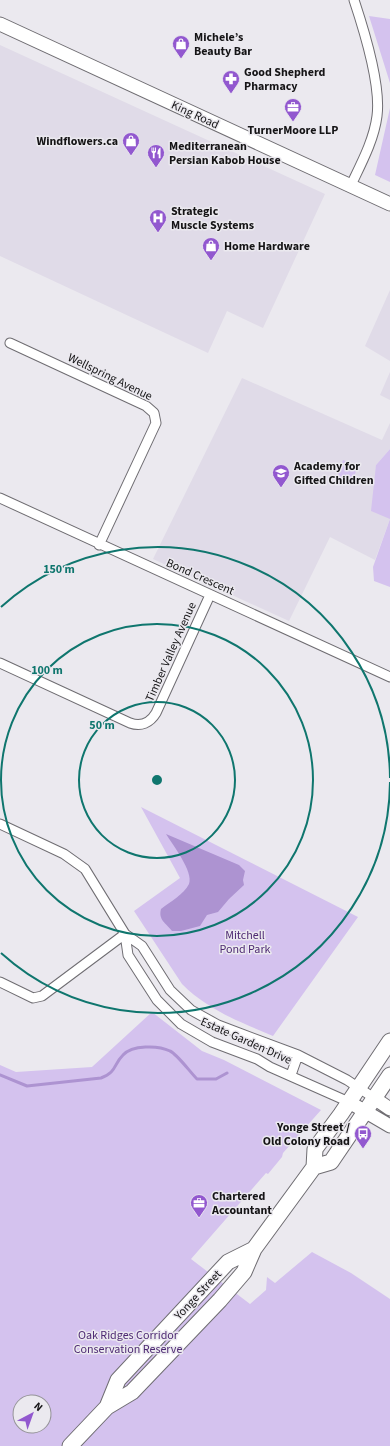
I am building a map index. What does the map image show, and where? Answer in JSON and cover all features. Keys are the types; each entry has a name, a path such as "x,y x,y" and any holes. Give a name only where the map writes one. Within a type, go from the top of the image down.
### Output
{"main road":[{"name":"King Road","path":"0,24 291,160 351,185 390,204"},
{"name":"Yonge Street","path":"70,1446 107,1406 132,1392 220,1300 244,1272 254,1249 314,1167 315,1149 359,1088 390,1041"},
{"path":"314,1167 331,1162 390,1075"},
{"path":"374,1098 390,1109"},
{"path":"349,1102 390,1126"},
{"name":"Yonge Street","path":"107,1406 118,1380 228,1262 254,1249"}],"street":[{"path":"351,185 360,166 377,118 378,98 374,75 354,0"},
{"name":"Wellspring Avenue","path":"10,343 146,406 154,413 156,423 100,545"},
{"name":"Bond Crescent","path":"0,498 390,677"},
{"name":"Timber Valley Avenue","path":"0,663 139,726 151,720 156,713 210,595"},
{"name":"Estate Garden Drive","path":"0,824 64,854 84,869 125,934 142,946 170,990 191,1010 218,1025 298,1055 359,1088 374,1098"},
{"path":"0,982 33,998 42,996 125,934"},
{"name":"Estate Garden Drive","path":"125,934 128,955 157,1000 181,1024 212,1042 257,1059 270,1067 349,1102"},
{"name":"Estate Garden Drive","path":"291,1075 298,1055"}],"shaded area":[{"path":"0,45 325,194 263,328 227,311 208,353 0,256"},
{"path":"390,290 390,361 365,346"},
{"path":"390,372 390,400 380,395"},
{"name":"Academy for Gifted Children","path":"242,378 382,440 390,423 390,449 376,465 390,519 375,560 330,537 289,621 153,559"},
{"path":"166,834 239,865 245,871 243,880 244,885 218,912 207,915 200,926 181,931 172,931 163,921 160,913 161,909 187,888 190,879 186,866"}],"green space":[{"path":"369,16 390,19 390,83"},
{"path":"390,108 390,182 375,175"},
{"path":"390,449 390,519 371,511 376,465"},
{"path":"343,460 358,466 352,482 337,477"},
{"path":"390,519 390,587 374,581 373,567"},
{"name":"Mitchell Pond Park","path":"141,807 358,917 273,1036 225,1014 192,993 182,984 134,911 180,878"},
{"name":"Oak Ridges Corridor Conservation Reserve","path":"152,1012 202,1051 224,1060 321,1110 283,1153 282,1157 268,1174 266,1173 191,1259 250,1304 266,1290 267,1277 275,1283 312,1252 351,1273 390,1299 390,1446 0,1446 0,1065 16,1072 92,1067"}],"waterway":[{"path":"0,1075 27,1086 101,1078 110,1073 123,1055 127,1052 132,1049 145,1047 159,1048 170,1051 180,1059 197,1079 216,1079 227,1073"}],"place":[{"name":"Michele’s Beauty Bar","path":"181,59"},
{"name":"Good Shepherd Pharmacy","path":"231,94"},
{"name":"TurnerMoore LLP","path":"293,122"},
{"name":"Windflowers.ca","path":"131,156"},
{"name":"Mediterranean Persian Kabob House","path":"156,168"},
{"name":"Strategic Muscle Systems","path":"158,233"},
{"name":"Home Hardware","path":"211,261"},
{"name":"Academy for Gifted Children","path":"281,488"},
{"name":"Yonge Street / Old Colony Road","path":"363,1149"},
{"name":"Chartered Accountant","path":"199,1218"}]}
